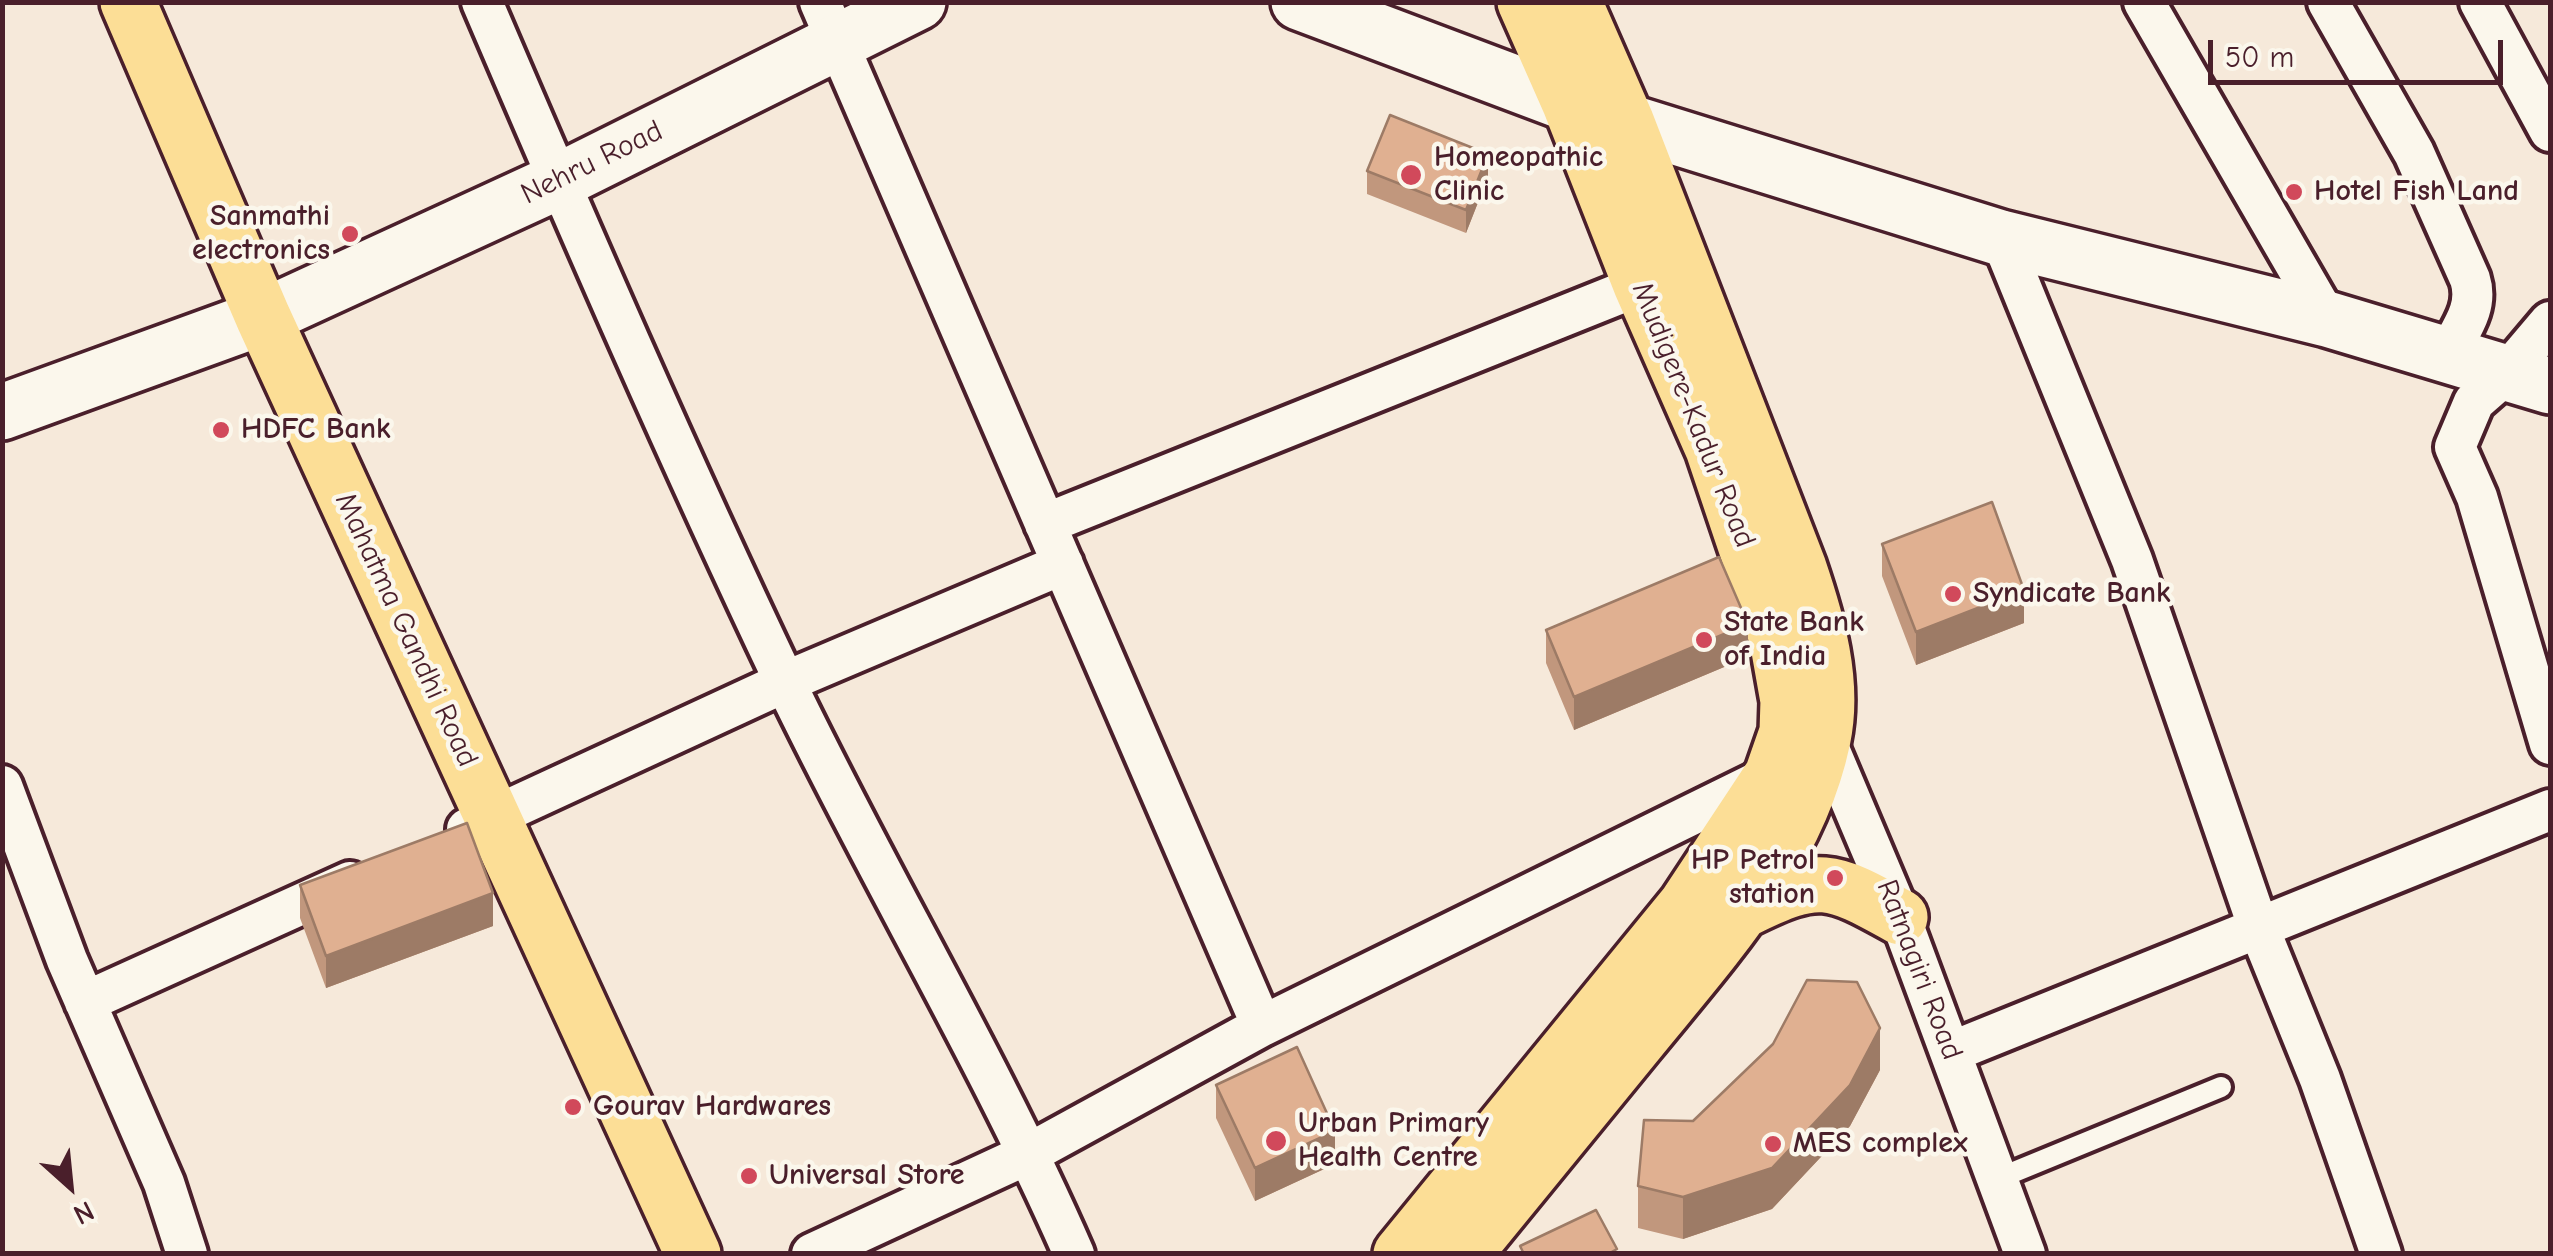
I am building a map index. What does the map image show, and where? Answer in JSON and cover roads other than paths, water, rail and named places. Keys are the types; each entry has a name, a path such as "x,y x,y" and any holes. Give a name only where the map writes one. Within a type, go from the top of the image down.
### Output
{"main road":[{"name":"Mahatma Gandhi Road","path":"128,2 263,317 692,1254"},
{"name":"Mudigere-Kadur Road","path":"1525,2 1713,449 1806,719"},
{"name":"Mudigere-Kadur Road","path":"1464,1254 1746,909 1808,790 1806,719 1823,656 1816,618 1743,418 1626,121 1574,2"},
{"name":"Mudigere-Kadur Road","path":"1401,1254 1686,905 1772,775 1786,732 1806,719"},
{"path":"1746,909 1792,886 1818,882 1852,890 1900,917"}],"street":[{"path":"482,2 785,682 1030,1153 1074,1254"},
{"name":"Nehru Road","path":"2,412 263,317 559,182 828,22 918,2"},
{"path":"1299,2 1570,104 2001,238 2326,319 2528,380"},
{"path":"2144,2 2326,319"},
{"path":"2328,2 2414,152 2475,293 2473,308 2448,354"},
{"path":"2480,2 2550,131"},
{"path":"828,22 1262,1026"},
{"path":"2001,238 2132,560 2258,926 2320,1078 2381,1254"},
{"path":"1045,524 1641,285"},
{"path":"2550,322 2528,380 2474,402 2454,447 2478,497 2550,744"},
{"path":"440,842 785,682 1063,564"},
{"name":"Ratnagiri Road","path":"1806,719 1900,917 2025,1254"},
{"path":"812,1254 1030,1153 1262,1026 1772,775"},
{"path":"2,786 86,1002 164,1183 186,1254"},
{"path":"1951,1052 2550,810"},
{"path":"86,1002 386,866"}],"lane":[{"path":"1998,1179 2221,1086"}],"place":[{"name":"Homeopathic Clinic","path":"1411,175"},
{"name":"Hotel Fish Land","path":"2294,192"},
{"name":"Sanmathi electronics","path":"350,234"},
{"name":"HDFC Bank","path":"221,430"},
{"name":"Syndicate Bank","path":"1953,594"},
{"name":"State Bank of India","path":"1704,640"},
{"name":"HP Petrol station","path":"1835,878"},
{"name":"Gourav Hardwares","path":"573,1107"},
{"name":"Urban Primary Health Centre","path":"1276,1141"},
{"name":"MES complex","path":"1773,1144"},
{"name":"Universal Store","path":"749,1176"}]}
